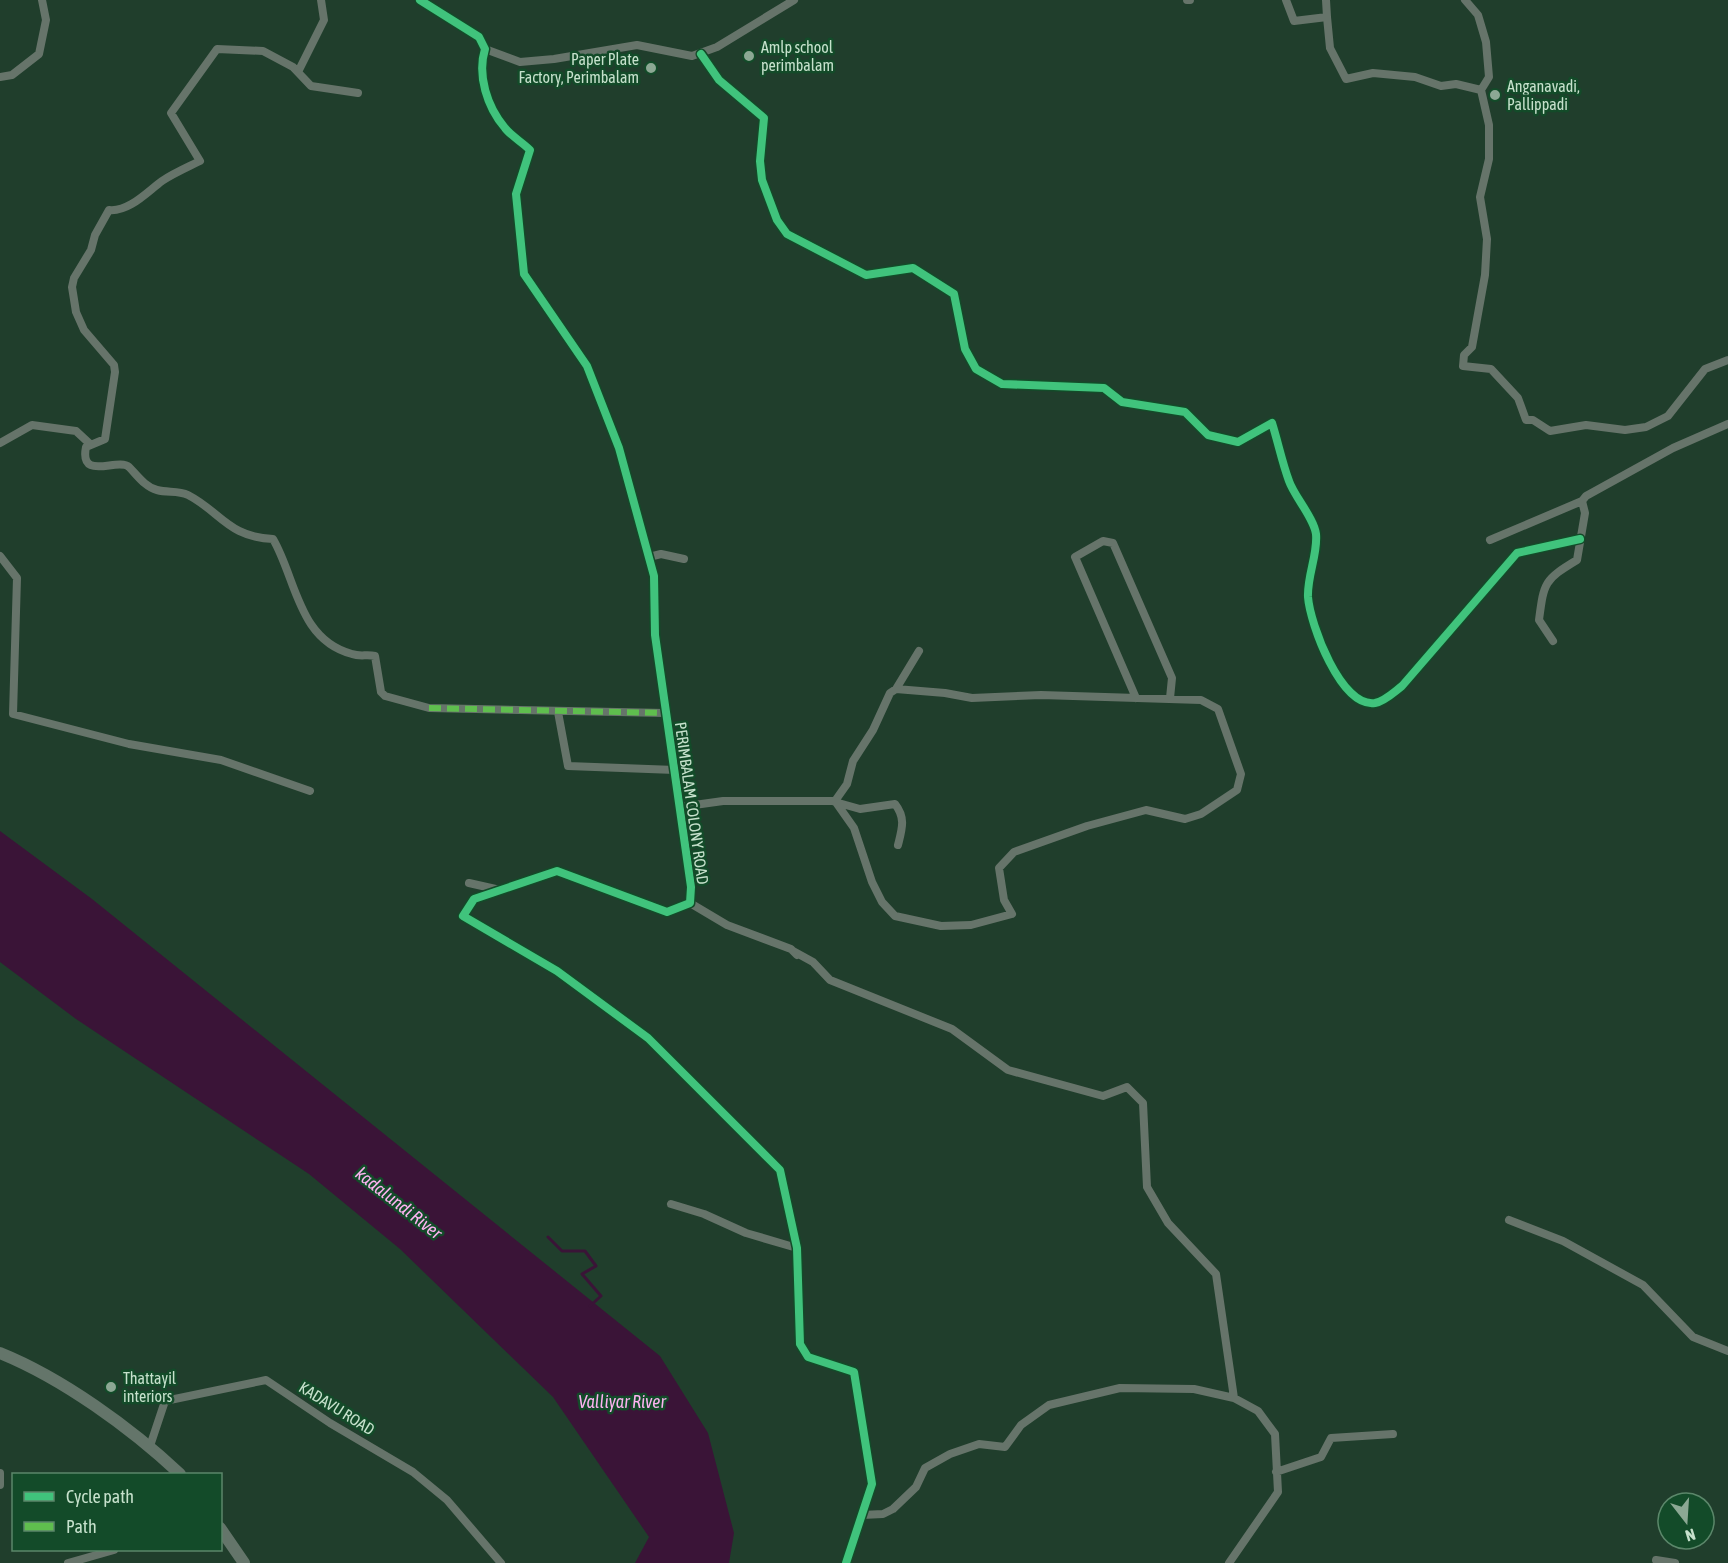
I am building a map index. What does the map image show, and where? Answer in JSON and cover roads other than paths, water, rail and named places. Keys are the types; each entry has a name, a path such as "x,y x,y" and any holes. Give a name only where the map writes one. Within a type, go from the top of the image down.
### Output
{"main road":[{"path":"0,1353 34,1367 150,1446 179,1473"},
{"path":"222,1531 244,1563"}],"street":[{"path":"0,77 12,75 39,54 46,20 42,0"},
{"path":"298,72 324,20 321,0"},
{"path":"420,0 479,37 484,49 520,62 554,59 637,45 683,56 701,54 717,47 794,0"},
{"path":"1286,0 1294,21 1327,17"},
{"path":"1326,0 1330,48 1346,79 1373,73 1414,77 1442,87 1456,84 1481,90"},
{"path":"1465,0 1478,15 1486,42 1489,77 1481,90 1489,125 1489,159 1480,197 1487,239 1485,275 1472,347 1464,355 1463,366 1491,369 1518,398 1526,420 1533,420 1550,431 1586,425 1625,430 1646,427 1668,416 1705,369 1728,360"},
{"path":"358,93 311,87 298,72 263,51 217,49 171,113 200,161 163,181 117,211 109,210 91,250 74,278 72,287 76,312 84,330 114,365 116,378 105,439 90,444 86,447 85,453 94,467 126,464 149,487 158,491 177,491 187,495 227,526 273,539 293,592 309,621 324,638 349,654 375,656 381,692 386,696 429,708 665,713"},
{"name":"PERIMBALAM COLONY ROAD","path":"484,49 480,63 485,92 505,129 530,150 516,194 524,274 587,366 619,448 654,576 655,635 691,887 690,903 667,912 557,871 474,899 464,916 557,971 648,1038 780,1170 797,1248 800,1344 808,1357 854,1372 872,1484 846,1563"},
{"path":"701,54 719,80 764,118 760,161 762,180 777,220 788,234 866,275 913,268 954,294 965,349 976,369 1002,384 1104,387 1122,402 1185,412 1208,435 1238,442 1272,423 1289,481 1316,532 1308,596 1314,627 1325,655 1347,689 1364,701 1375,703 1386,699 1402,686 1517,553 1580,539"},
{"path":"1490,540 1582,501 1586,496 1673,448 1728,424"},
{"path":"0,443 32,425 76,431 90,444"},
{"path":"1553,641 1539,620 1543,589 1552,575 1577,560 1585,513 1582,501"},
{"path":"1136,698 1075,557 1103,541 1113,543 1141,602 1172,678 1170,698"},
{"path":"649,557 661,554 684,559"},
{"path":"0,556 17,578 13,714 129,744 221,760 310,791"},
{"path":"835,801 847,784 853,761 873,730 890,693 896,689 919,651"},
{"path":"835,801 854,828 872,882 882,902 895,916 941,926 971,925 1012,914 1005,900 999,868 1014,852 1087,826 1146,810 1185,819 1202,814 1237,790 1241,774 1218,709 1201,700 1041,695 972,698 896,689"},
{"path":"558,712 567,766 675,770"},
{"path":"680,807 723,801 835,801 860,809 896,804 901,812 903,824 898,845"},
{"path":"469,884 501,890"},
{"path":"690,903 727,924 793,951 813,962 830,980 952,1029 1008,1070 1103,1096 1127,1087 1143,1103 1147,1187 1168,1223 1216,1274 1234,1398"},
{"path":"793,951 802,959"},
{"path":"671,1204 704,1214 746,1233 797,1248"},
{"path":"1509,1220 1563,1241 1643,1285 1693,1337 1728,1351"},
{"name":"KADAVU ROAD","path":"150,1446 165,1401 266,1380 330,1423 413,1472 447,1500 501,1563"},
{"path":"862,1515 883,1514 893,1509 916,1487 925,1468 950,1454 979,1444 1005,1447 1021,1425 1049,1405 1120,1388 1194,1389 1234,1398 1258,1411 1275,1434 1278,1492 1229,1563"},
{"path":"1276,1472 1321,1456 1331,1438 1393,1434"},
{"path":"0,1473 0,1485"},
{"path":"68,1563 110,1551"},
{"path":"1656,1560 1675,1563"}],"water":[{"name":"Valliyar River","path":"0,831 92,899 660,1356 708,1433 734,1533 729,1563 635,1563 649,1537 553,1397 400,1249 309,1174 76,1019 0,962"}],"waterway":[{"path":"548,1237 562,1251 585,1251 596,1266 582,1274 601,1296 590,1306"}],"place":[{"name":"Amlp school perimbalam","path":"749,56"},
{"name":"Paper Plate Factory, Perimbalam","path":"651,68"},
{"name":"Anganavadi, Pallippadi","path":"1495,95"},
{"name":"Thattayil interiors","path":"111,1387"}],"water label":[{"name":"kadalundi River","path":"399,1203"}]}
